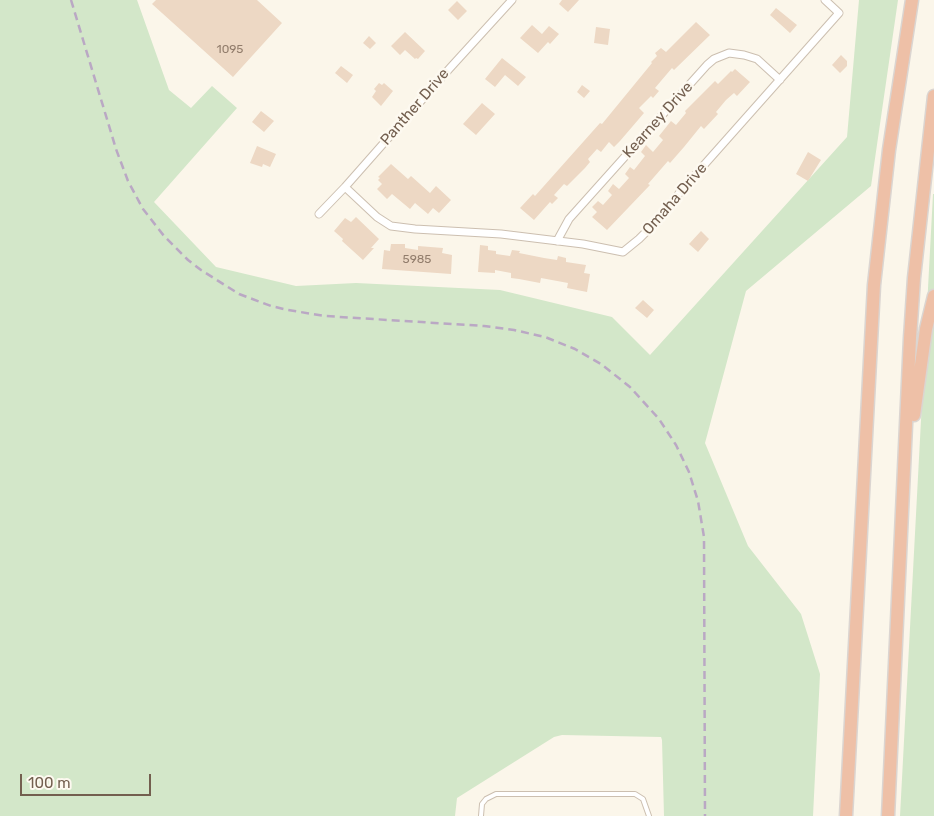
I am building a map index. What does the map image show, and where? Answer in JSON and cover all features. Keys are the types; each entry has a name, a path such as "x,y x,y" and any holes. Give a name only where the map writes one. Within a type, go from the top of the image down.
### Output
{"highway":[{"path":"846,816 874,285 889,150 912,0"},
{"path":"888,816 904,505 910,338 914,278 934,96"},
{"path":"904,505 922,352 934,296"}],"street":[{"name":"Panther Drive","path":"318,214 345,187 512,0"},
{"name":"Omaha Drive","path":"345,187 377,217 391,226 501,234 583,244 622,252 639,239 665,213 680,192 839,13 825,0"},
{"name":"Kearney Drive","path":"557,241 569,219 707,65 729,53 744,54 757,59 780,80"}],"lane":[{"path":"481,816 482,804 486,799 496,794 635,794 643,799 649,816"}],"green space":[{"path":"0,0 137,0 169,90 191,108 212,86 237,108 154,202 216,267 296,286 356,283 500,290 612,317 650,355 847,137 859,0 898,0 871,186 746,291 705,443 748,546 801,614 820,674 813,816 664,816 661,737 562,735 554,737 457,798 455,816 0,816"},
{"path":"933,194 934,816 900,816"}],"building":[{"path":"156,0 257,0 282,23 233,77 152,4"},
{"path":"562,0 579,0 568,12 559,4"},
{"path":"457,1 467,11 458,20 448,10"},
{"path":"776,8 797,25 790,33 770,15"},
{"path":"696,22 710,35 674,70 672,68 655,88 659,91 639,108 644,113 620,141 614,147 609,142 601,152 597,149 588,159 590,162 585,168 567,186 564,184 554,195 558,198 552,204 550,202 534,220 520,208 533,194 535,196 600,123 602,124 652,63 657,56 655,53 661,48 666,52"},
{"path":"532,25 542,34 549,26 559,34 538,53 520,38"},
{"path":"596,27 610,29 608,45 594,43"},
{"path":"405,32 425,51 418,59 415,59 405,50 400,55 391,46"},
{"path":"369,36 376,43 370,49 363,43"},
{"path":"841,55 847,61 847,66 840,73 832,65"},
{"path":"502,58 526,77 518,86 505,75 495,87 485,79"},
{"path":"341,66 353,75 347,83 335,73"},
{"path":"735,69 750,82 737,96 734,93 726,100 716,112 718,114 704,129 701,126 670,163 668,161 648,184 650,185 607,230 592,217 597,212 592,207 598,201 603,205 612,195 608,191 613,184 619,189 629,178 625,174 630,167 634,170 645,156 641,152 646,145 653,152 663,140 659,136 671,121 676,125 686,113 685,111 715,81 718,84"},
{"path":"379,83 382,85 384,83 393,91 381,106 372,97 376,91 374,89"},
{"path":"582,85 590,91 584,98 577,92"},
{"path":"482,103 495,114 476,135 463,124"},
{"path":"261,111 274,121 264,132 252,122"},
{"path":"257,146 276,154 270,167 263,164 262,167 250,163"},
{"path":"808,152 821,160 808,181 796,174"},
{"path":"391,164 408,179 411,176 430,193 436,186 451,200 439,213 433,208 428,214 415,203 410,209 392,194 387,199 377,189 382,184 378,177"},
{"path":"356,217 379,239 363,260 334,231 345,218 351,222"},
{"path":"701,231 709,239 698,252 689,244"},
{"path":"391,244 405,244 405,248 418,250 418,246 443,248 442,253 452,255 451,274 382,269 384,250 390,251"},
{"path":"480,245 488,246 488,250 496,251 496,254 510,256 512,250 557,260 558,256 566,258 566,262 586,265 584,273 590,274 587,292 567,288 568,283 541,278 540,283 511,278 511,273 495,270 495,273 478,272"},
{"path":"643,300 654,310 647,318 635,308"}],"railway":[{"path":"71,0 116,149 128,181 143,209 164,236 201,270 239,294 288,310 325,316 484,326 545,337 575,349 601,364 630,387 659,419 676,445 689,472 698,501 704,537 705,816"}]}
